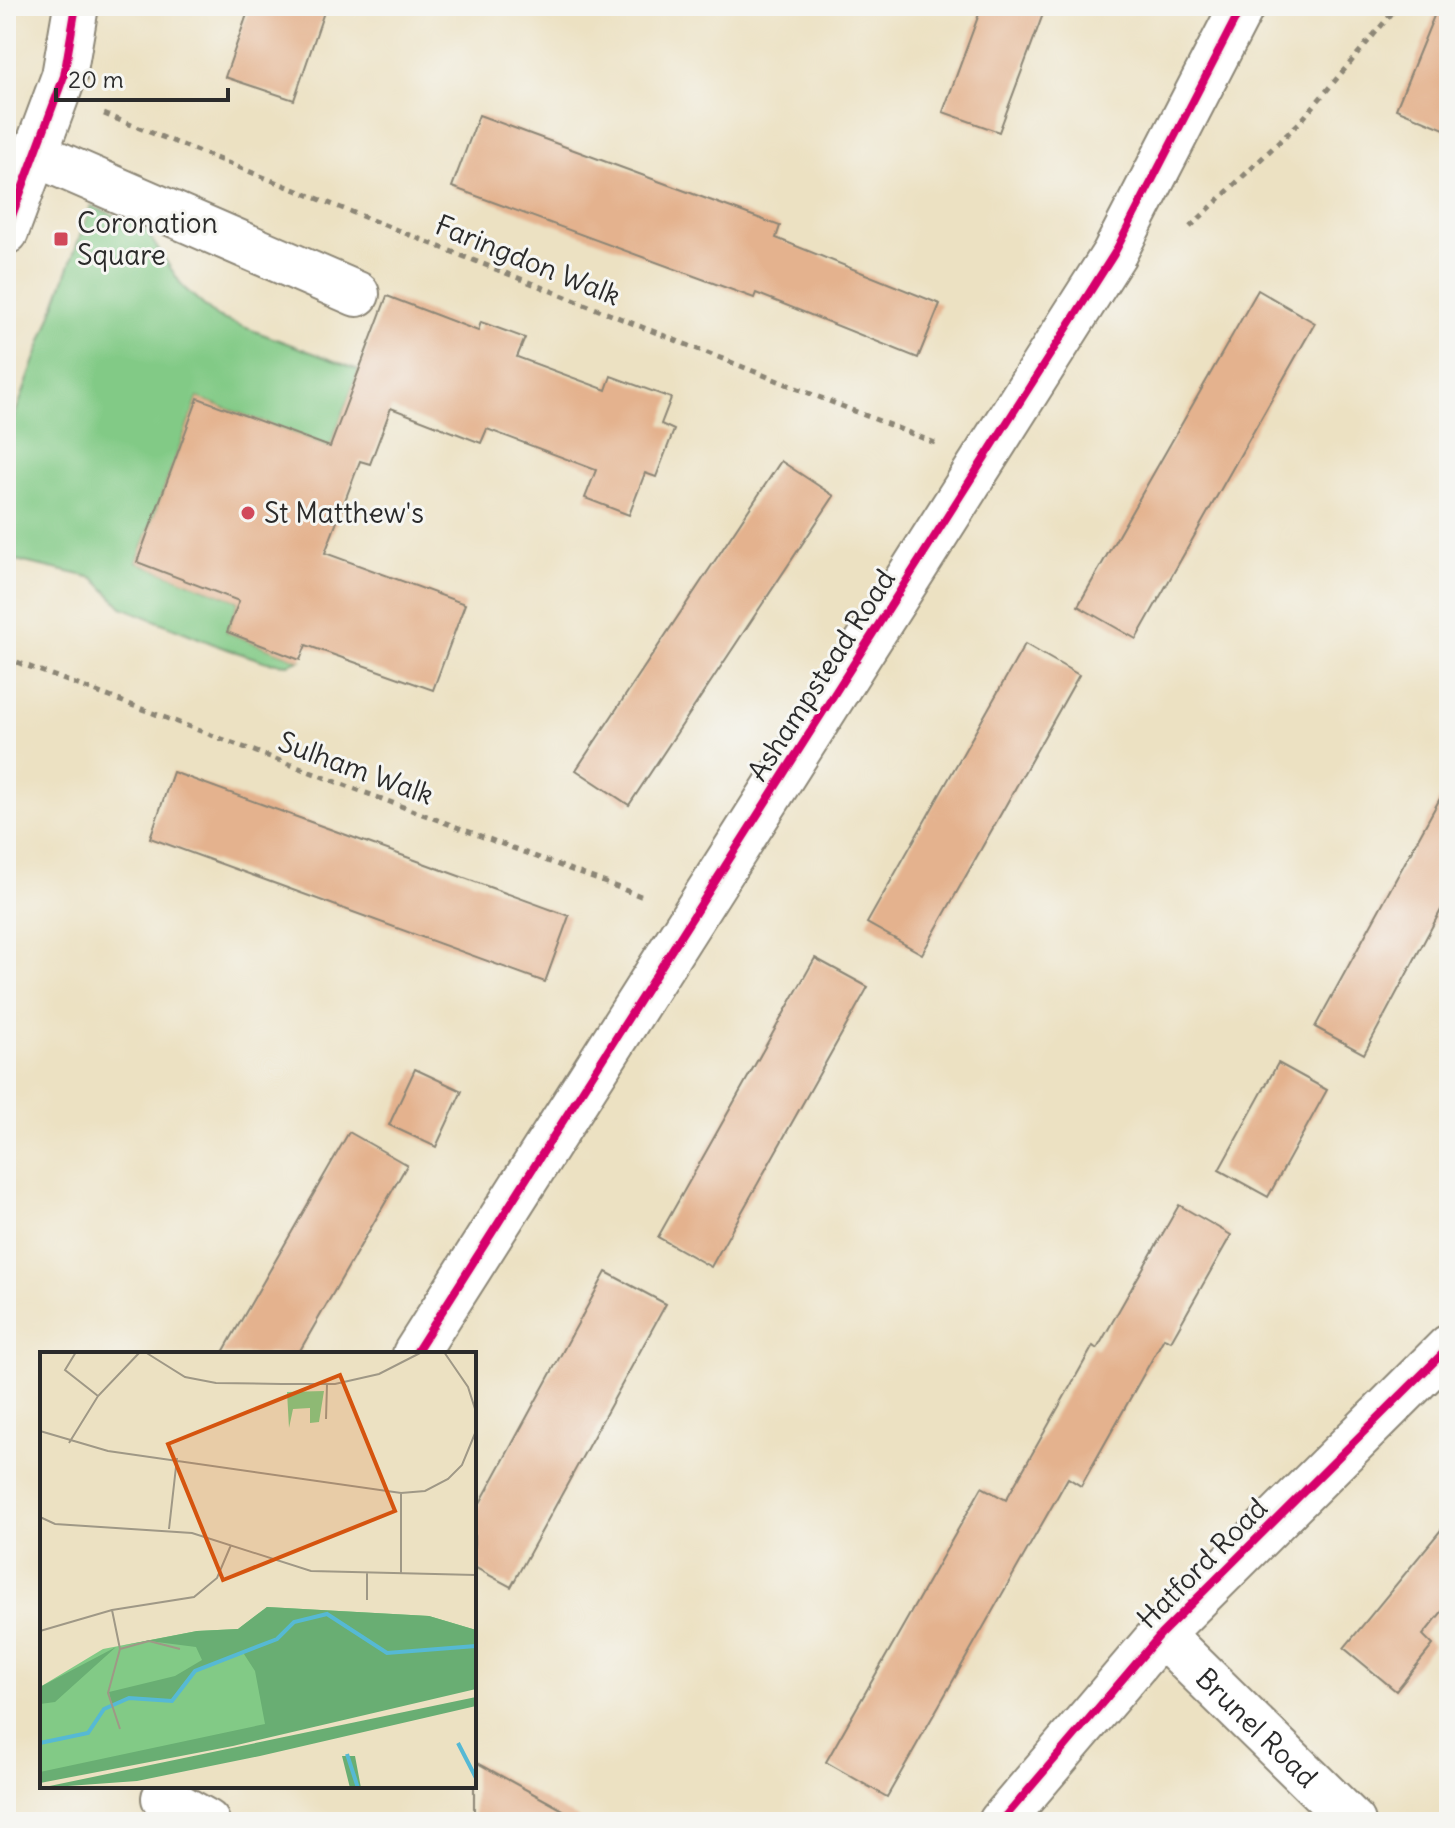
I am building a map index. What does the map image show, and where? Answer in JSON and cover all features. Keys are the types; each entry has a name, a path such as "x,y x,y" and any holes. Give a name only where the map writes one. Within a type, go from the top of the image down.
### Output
{"street":[{"path":"6,232 64,76 76,6"},
{"name":"Ashampstead Road","path":"416,1352 691,915 984,462 1114,254 1242,6"},
{"path":"35,154 357,294"},
{"name":"Hatford Road","path":"1001,1822 1161,1634 1449,1347"},
{"name":"Brunel Road","path":"1161,1634 1353,1822"},
{"path":"162,1802 207,1822"}],"path":[{"path":"1185,231 1301,121 1398,6"}],"green space":[{"path":"91,206 143,226 183,287 217,317 359,370 330,447 198,398 137,562 239,601 227,632 300,660 288,664 267,662 221,647 122,607 94,578 6,558 6,440"}],"building":[{"path":"250,6 326,6 294,100 225,77"},
{"path":"982,6 1046,6 999,132 943,112"},
{"path":"1438,6 1449,6 1449,131 1396,109"},
{"path":"479,115 780,226 776,238 940,304 918,358 756,293 754,298 452,187"},
{"path":"1258,290 1315,323 1136,639 1078,606"},
{"path":"387,296 478,331 481,322 525,338 517,357 606,390 611,376 671,398 661,424 674,430 656,477 645,473 629,515 585,498 596,470 487,429 481,443 391,408 370,464 360,461 325,553 465,604 433,690 306,645 300,660 227,632 239,601 137,562 198,398 330,447"},
{"path":"781,461 834,496 629,805 576,770"},
{"path":"1025,644 1079,675 922,954 867,923"},
{"path":"173,772 569,916 545,982 150,838"},
{"path":"1449,782 1449,895 1364,1054 1315,1027"},
{"path":"815,958 868,987 711,1267 658,1237"},
{"path":"1278,1063 1327,1090 1268,1197 1219,1170"},
{"path":"415,1069 462,1091 436,1147 389,1125"},
{"path":"349,1132 407,1165 299,1352 223,1352"},
{"path":"1179,1205 1231,1235 1171,1341 1164,1338 1081,1486 1068,1478 887,1797 826,1762 982,1487 1006,1500 1093,1346 1097,1349"},
{"path":"606,1272 666,1304 511,1587 476,1568 476,1510"},
{"path":"1449,1520 1449,1603 1423,1635 1433,1645 1396,1691 1344,1648"},
{"path":"476,1762 585,1822 474,1822"}],"cycle path":[{"path":"6,232 64,76 76,6"},
{"path":"416,1352 1114,254 1242,6"},
{"path":"1001,1822 1161,1634 1449,1347"}],"place":[{"name":"Coronation Square","path":"61,239"},
{"name":"St Matthew's","path":"248,513"}]}
